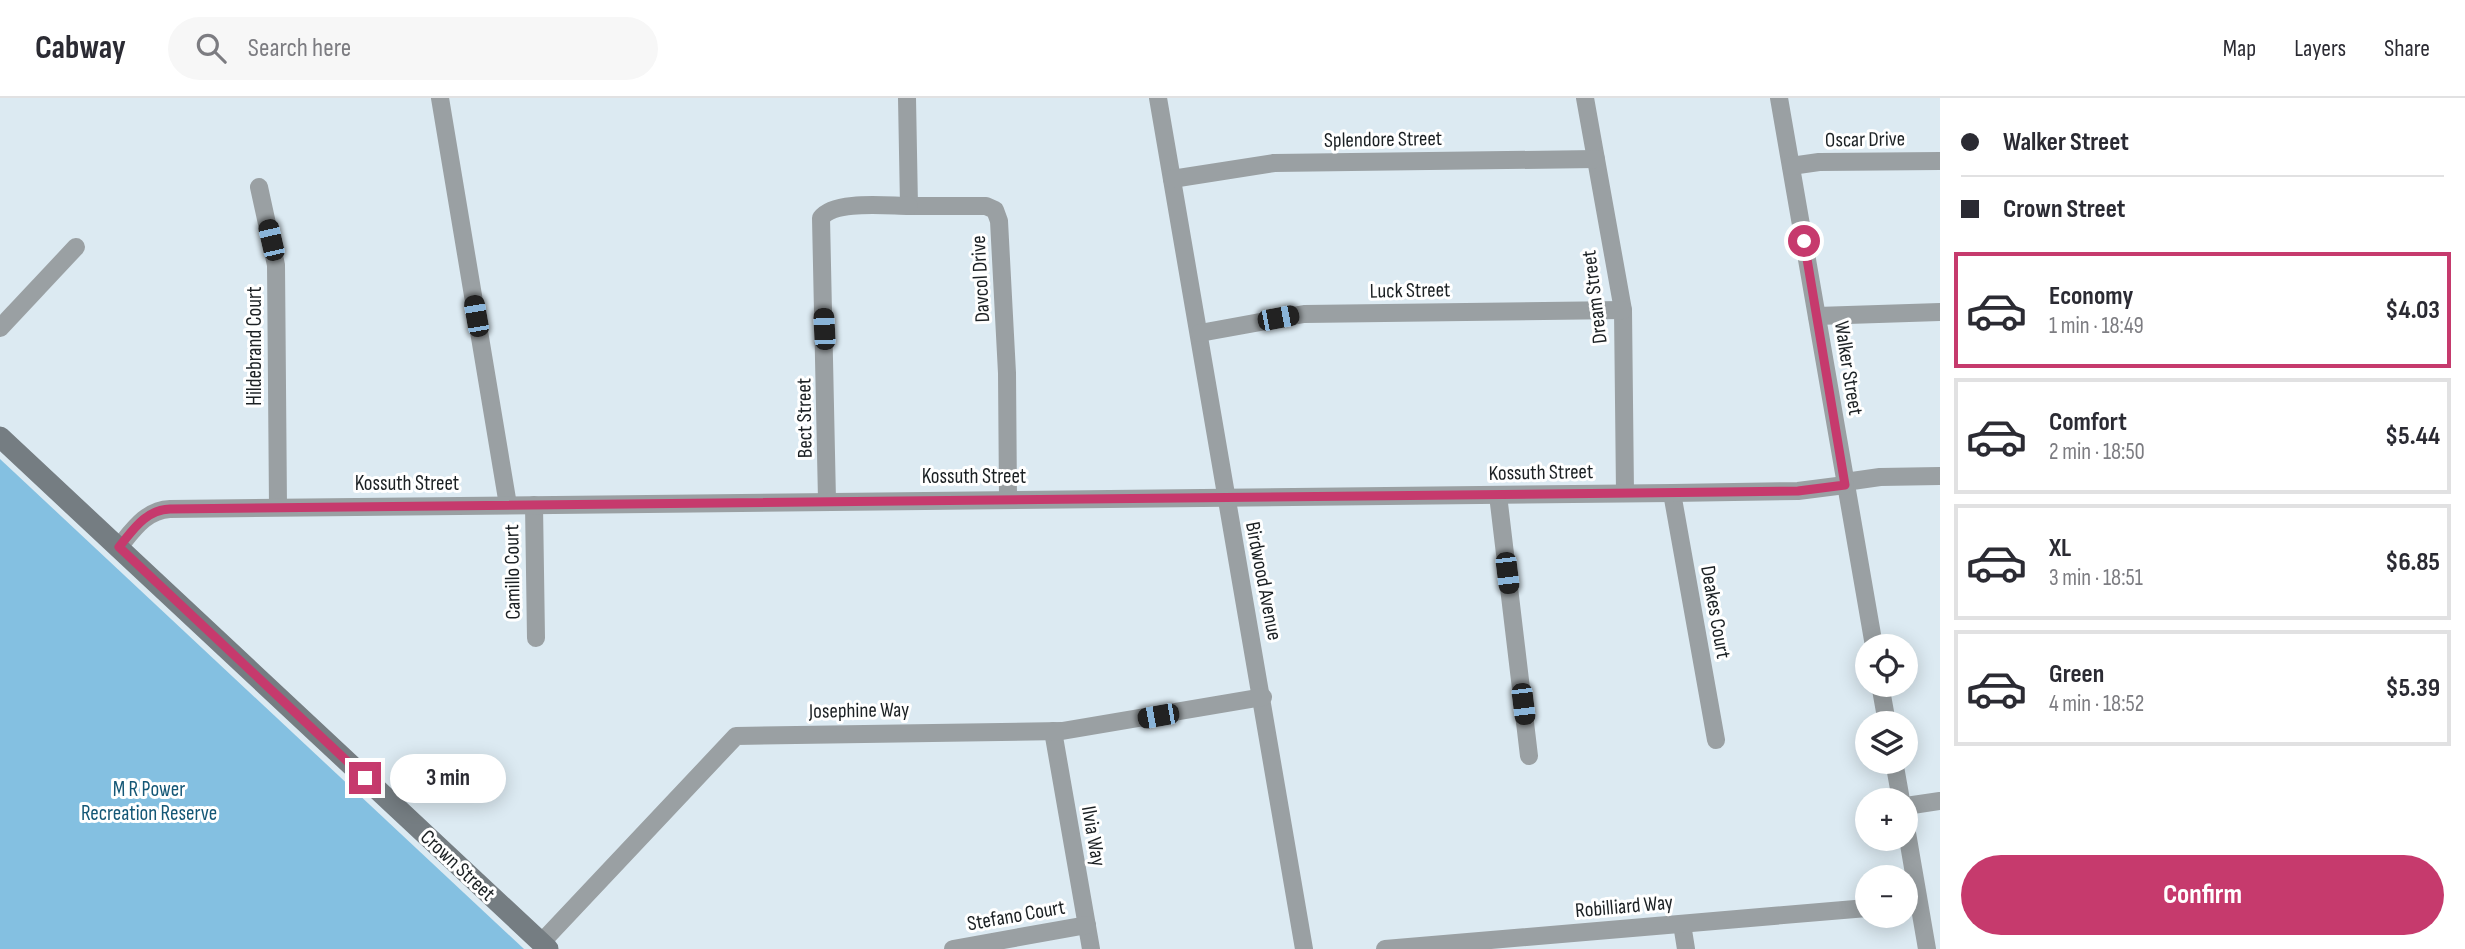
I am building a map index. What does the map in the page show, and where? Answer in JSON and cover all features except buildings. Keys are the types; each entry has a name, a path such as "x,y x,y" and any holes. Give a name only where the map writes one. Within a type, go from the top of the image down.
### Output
{"street":[{"path":"440,98 508,505"},
{"path":"907,98 908,206"},
{"name":"Birdwood Avenue","path":"1158,98 1200,333 1225,497 1263,697 1304,949"},
{"name":"Dream Street","path":"1585,98 1623,310 1625,494"},
{"name":"Walker Street","path":"1779,98 1872,634"},
{"name":"Splendore Street","path":"1172,179 1274,163 1596,159"},
{"name":"Oscar Drive","path":"1791,166 1819,162 1940,161"},
{"name":"Hildebrand Court","path":"259,187 276,265 278,507"},
{"name":"Davcol Drive","path":"908,206 981,206 997,214 1007,373 1008,499"},
{"name":"Bect Street","path":"827,500 821,218 836,208 908,206"},
{"path":"0,328 76,247"},
{"name":"Luck Street","path":"1200,333 1304,314 1623,310"},
{"path":"1818,316 1940,312"},
{"name":"Crown Street","path":"0,437 545,946"},
{"name":"Kossuth Street","path":"119,547 143,519 156,510 827,500 1798,491 1880,477 1940,476"},
{"name":"Deakes Court","path":"1672,493 1716,740"},
{"path":"1498,495 1529,756"},
{"name":"Camillo Court","path":"534,505 536,638"},
{"name":"Josephine Way","path":"545,946 736,736 1053,731 1263,697"},
{"name":"Ilvia Way","path":"1053,731 1091,949"},
{"path":"1918,804 1940,801"},
{"name":"Robilliard Way","path":"1385,949 1855,909"},
{"path":"1918,920 1927,949"},
{"path":"1682,924 1686,949"},
{"name":"Stefano Court","path":"953,949 1087,925"}],"green space":[{"name":"M R Power Recreation Reserve","path":"0,459 524,949 0,949"}],"route":[{"path":"365,778 119,547 146,516 156,510 170,509 278,507 1798,491 1845,485 1804,241"}]}
